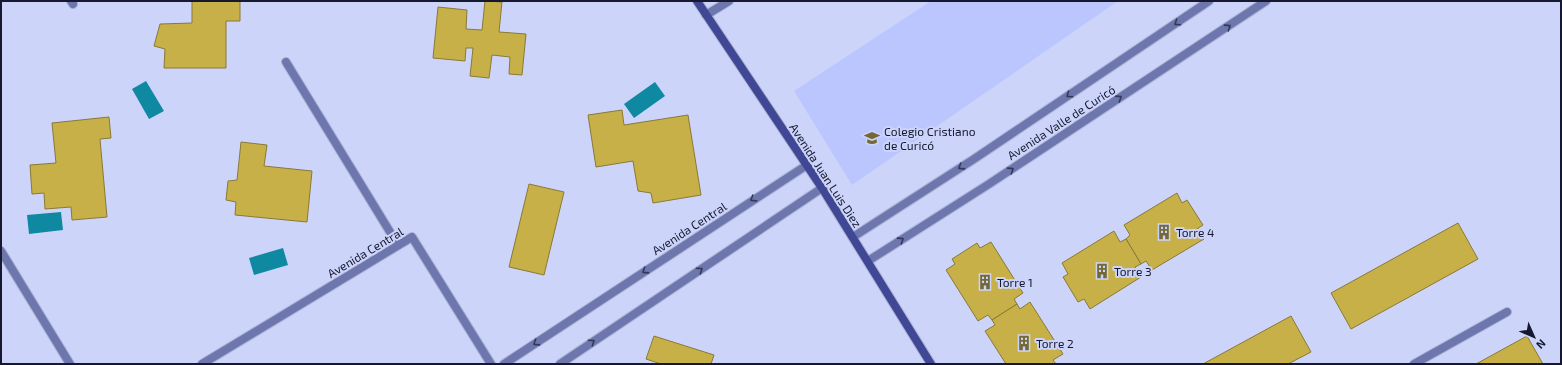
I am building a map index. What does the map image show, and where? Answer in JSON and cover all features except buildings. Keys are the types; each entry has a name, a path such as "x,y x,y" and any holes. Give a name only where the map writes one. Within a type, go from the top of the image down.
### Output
{"main road":[{"name":"Avenida Juan Luis Diez","path":"697,1 822,188 932,364"}],"street":[{"path":"706,15 729,1"},
{"name":"Avenida Valle de Curicó","path":"853,237 974,159 1209,1"},
{"name":"Avenida Valle de Curicó","path":"868,261 989,184 1266,1"},
{"path":"286,62 398,245"},
{"name":"Avenida Central","path":"504,364 806,165"},
{"path":"560,364 822,188"},
{"name":"Avenida Central","path":"202,364 412,237 491,364"},
{"path":"1,251 70,364"},
{"path":"1414,364 1507,312"}],"shaded area":[{"name":"Colegio Cristiano de Curicó","path":"931,1 1118,1 852,185 794,91"},
{"path":"146,81 164,111 149,119 132,89"},
{"path":"655,82 665,96 634,118 624,104"},
{"path":"61,212 63,230 29,234 27,215"},
{"path":"283,248 288,265 254,275 249,258"}],"place":[{"name":"Colegio Cristiano de Curicó","path":"872,138"},
{"name":"Torre 4","path":"1164,232"},
{"name":"Torre 3","path":"1102,271"},
{"name":"Torre 1","path":"985,282"},
{"name":"Torre 2","path":"1024,343"}]}
